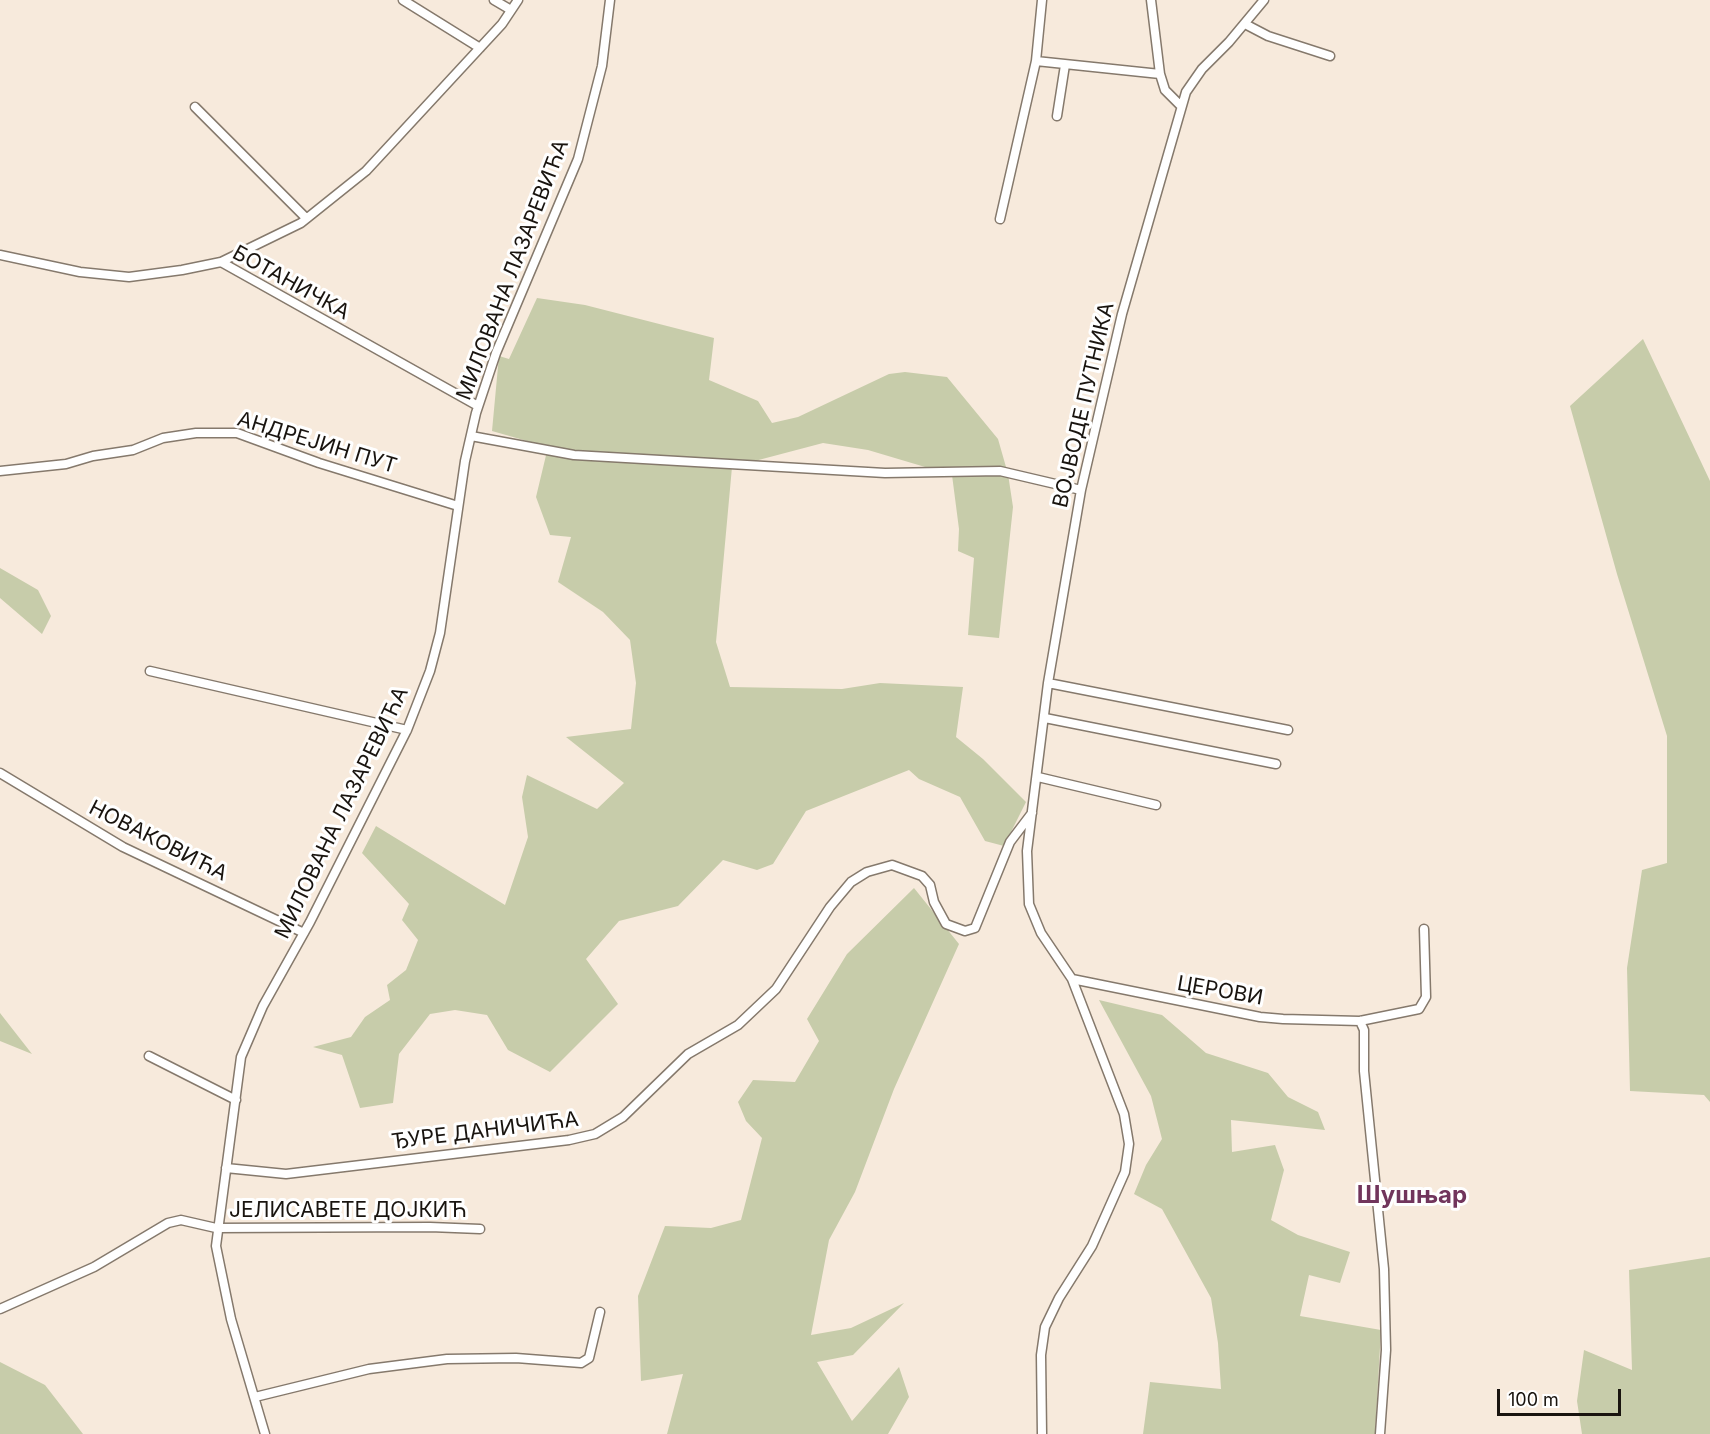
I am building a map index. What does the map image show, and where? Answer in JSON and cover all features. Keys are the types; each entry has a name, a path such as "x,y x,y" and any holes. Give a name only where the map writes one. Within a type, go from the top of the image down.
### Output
{"street":[{"path":"403,0 480,48"},
{"path":"494,0 511,10"},
{"path":"221,262 306,218 366,171 480,48 518,0"},
{"name":"МИЛОВАНА ЛАЗАРЕВИЋА","path":"265,1434 221,1280 216,1228 241,1058 263,1006 304,933 407,730 436,649 458,506 478,406 496,353 578,159 602,66 610,0"},
{"path":"1000,219 1036,61 1042,0"},
{"path":"1151,0 1160,74 1165,90 1181,106"},
{"name":"ВОЈВОДЕ ПУТНИКА","path":"1072,979 1032,917 1027,890 1027,851 1048,683 1082,490 1122,314 1186,92 1202,69 1245,24 1264,0"},
{"path":"1245,24 1268,36 1330,56"},
{"path":"1036,61 1160,74"},
{"path":"1057,116 1065,65"},
{"path":"195,107 306,218"},
{"name":"БОТАНИЧКА","path":"0,255 80,272 129,277 221,262 478,406"},
{"name":"АНДРЕЈИН ПУТ","path":"0,471 66,464 93,456 133,450 163,438 196,433 237,434 319,463 458,506"},
{"path":"471,436 574,455 885,473 999,471 1082,490"},
{"path":"150,671 407,730"},
{"path":"1048,683 1288,730"},
{"path":"1045,717 1276,764"},
{"name":"НОВАКОВИЋА","path":"0,773 123,847 304,933"},
{"path":"1038,777 1156,805"},
{"name":"ЂУРЕ ДАНИЧИЋА","path":"226,1168 286,1174 569,1140 595,1134 623,1117 688,1054 738,1025 776,989 830,907 851,882 867,872 892,865 922,876 930,885 934,902 946,924 965,931 975,928 1010,842 1033,812"},
{"name":"ЦЕРОВИ","path":"1072,979 1260,1017 1360,1021 1375,1016 1416,1011 1424,1004 1424,929"},
{"path":"1042,1434 1041,1354 1045,1328 1059,1298 1092,1246 1125,1172 1129,1144 1124,1114 1072,979"},
{"path":"1360,1021 1364,1030 1364,1071 1383,1269 1386,1350 1380,1434"},
{"path":"149,1056 236,1100"},
{"name":"ЈЕЛИСАВЕТЕ ДОЈКИЋ","path":"0,1309 94,1267 168,1223 181,1220 216,1228 430,1227 480,1229"},
{"path":"255,1397 369,1369 447,1359 516,1358 581,1363 589,1358 600,1312"}],"green space":[{"path":"537,298 585,305 714,338 709,380 758,401 772,423 798,417 889,374 905,372 947,377 998,439 1008,474 1013,507 999,638 968,635 974,558 958,551 959,529 952,475 868,450 823,443 732,467 716,642 730,687 842,689 880,683 963,687 956,737 983,759 1026,802 1004,846 985,841 960,797 919,779 909,770 806,811 773,864 757,870 723,860 678,906 619,921 586,959 618,1004 550,1072 508,1050 487,1015 455,1010 430,1014 399,1054 393,1103 360,1108 342,1055 313,1047 351,1037 365,1017 390,1000 387,985 406,970 418,940 402,920 409,904 362,853 376,826 505,905 528,837 522,797 527,775 597,809 624,783 566,737 631,729 636,683 630,640 603,612 558,582 571,537 550,535 536,497 548,447 492,431 499,356 509,359"},
{"path":"1643,339 1710,481 1710,1102 1704,1095 1630,1091 1627,968 1642,870 1667,863 1667,736 1617,574 1570,406"},
{"path":"0,568 38,590 51,616 42,634 0,598"},
{"path":"914,888 959,944 894,1089 855,1192 829,1240 811,1335 851,1328 904,1303 853,1355 817,1362 852,1421 899,1367 909,1397 888,1434 667,1434 683,1374 641,1381 638,1296 665,1226 711,1228 741,1220 762,1138 746,1121 738,1102 753,1080 795,1082 819,1041 807,1019 847,954"},
{"path":"1099,1000 1162,1015 1206,1053 1268,1073 1288,1097 1318,1112 1325,1130 1231,1120 1232,1152 1275,1145 1284,1170 1271,1220 1298,1235 1350,1252 1340,1283 1309,1275 1300,1316 1381,1330 1375,1434 1143,1434 1150,1382 1221,1389 1218,1343 1211,1298 1162,1209 1134,1194 1146,1165 1162,1139 1151,1096"},
{"path":"0,1013 32,1054 0,1041"},
{"path":"1710,1257 1710,1434 1582,1434 1577,1401 1584,1350 1632,1370 1629,1270"},
{"path":"0,1362 45,1385 83,1434 0,1434"}],"district":[{"name":"Шушњар","path":"1412,1196"}]}
